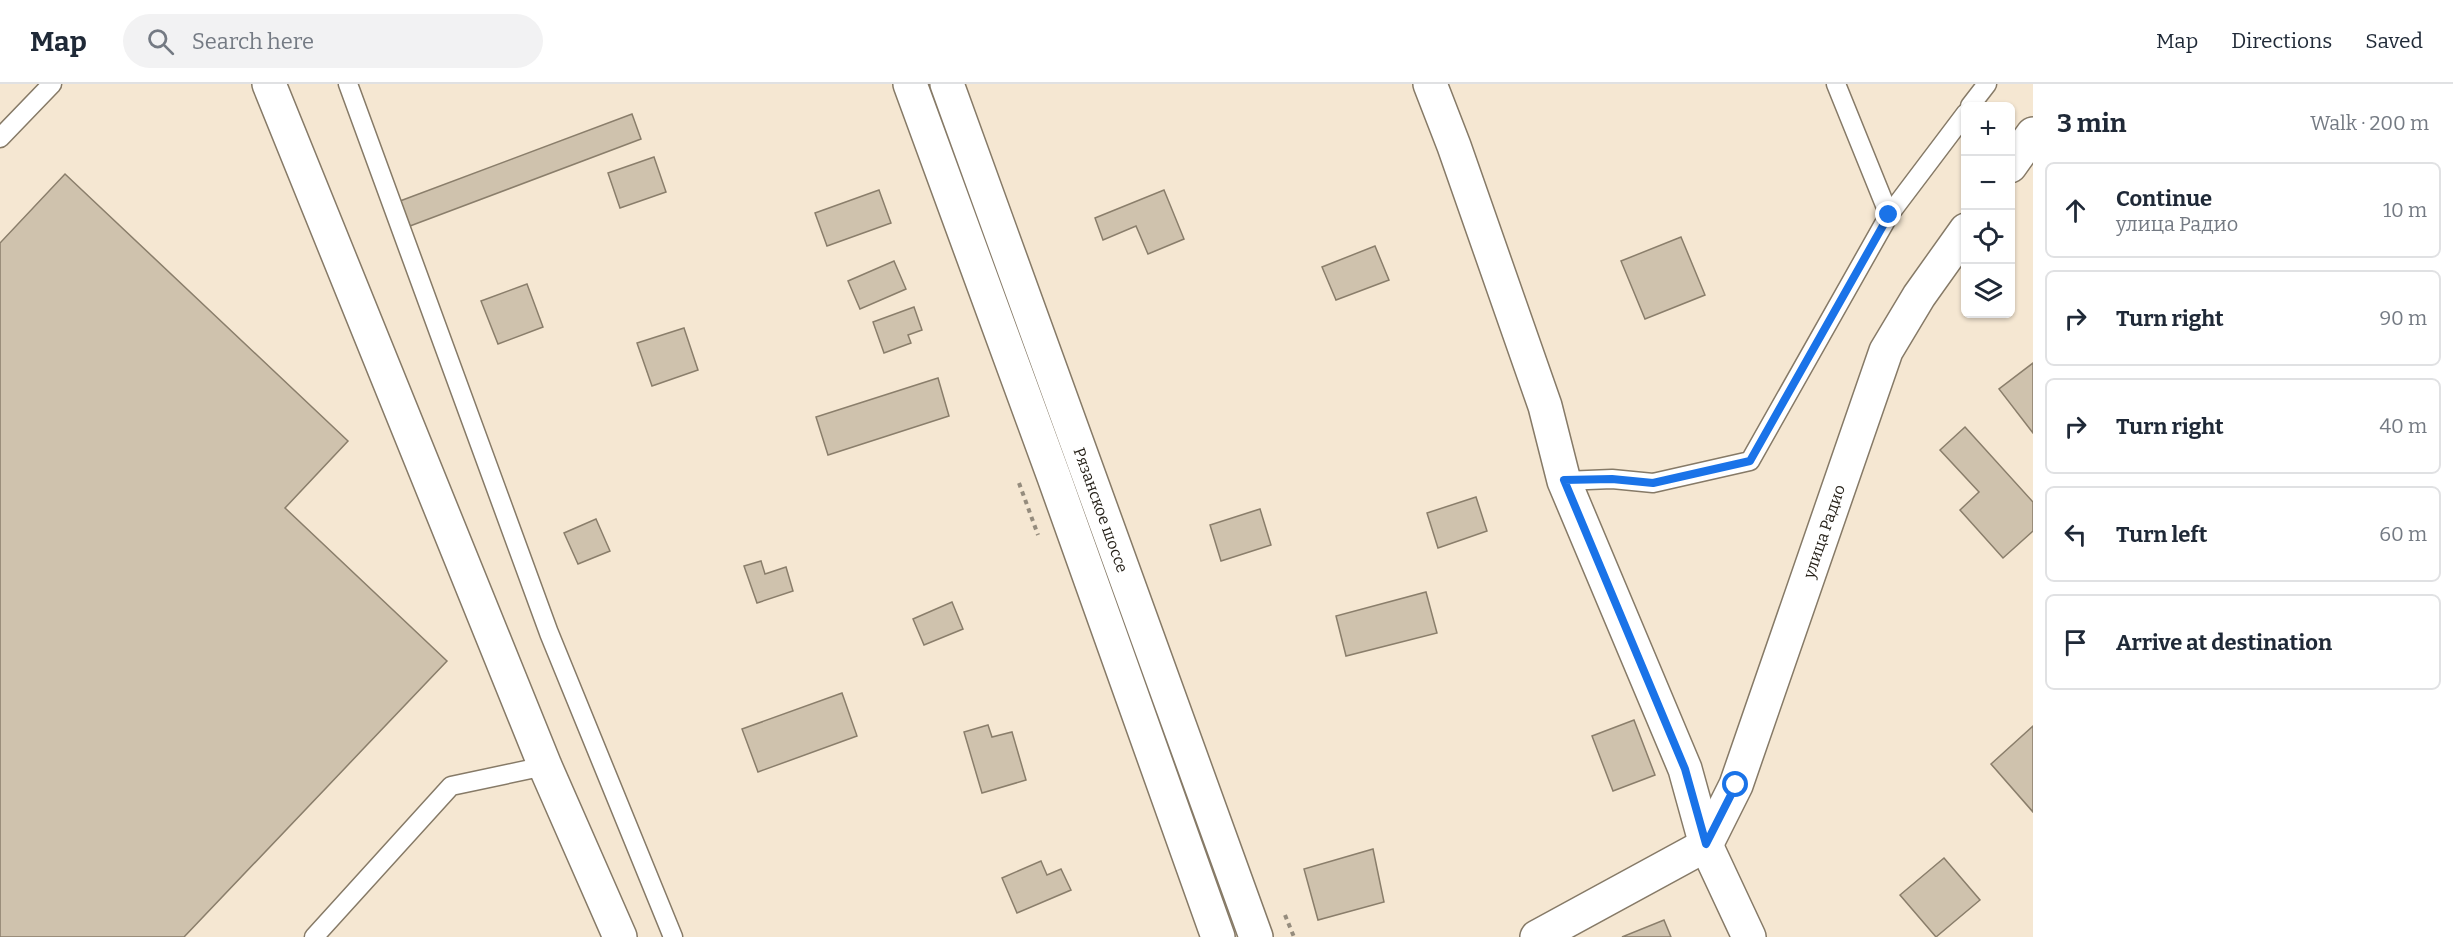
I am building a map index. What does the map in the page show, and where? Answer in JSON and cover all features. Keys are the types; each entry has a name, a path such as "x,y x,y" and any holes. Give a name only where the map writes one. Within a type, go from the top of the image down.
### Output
{"street":[{"path":"269,84 545,766 620,937"},
{"path":"910,84 1058,488 1218,937"},
{"name":"Рязанское шоссе","path":"947,84 1256,937"},
{"path":"1430,84 1545,406 1564,480 1685,769 1706,844 1749,937"},
{"path":"2015,159 2033,134"},
{"name":"улица Радио","path":"1706,844 1736,785 1886,351 1919,296 1961,236"},
{"path":"1537,937 1706,844"}],"lane":[{"path":"0,138 52,84"},
{"path":"348,84 549,633 673,937"},
{"path":"1836,84 1889,215"},
{"path":"1973,102 1987,84"},
{"path":"1564,480 1612,479 1653,483 1750,461 1889,215 1961,118"},
{"path":"314,937 451,786 545,766"}],"path":[{"path":"1019,482 1038,537"}],"building":[{"path":"632,114 641,139 410,226 400,201"},
{"path":"654,157 666,192 620,208 608,173"},
{"path":"65,174 348,441 285,508 447,661 184,937 0,937 0,243"},
{"path":"879,190 891,223 827,246 815,213"},
{"path":"1164,190 1184,239 1148,254 1136,226 1103,240 1095,218"},
{"path":"1681,237 1705,295 1645,319 1621,261"},
{"path":"1375,246 1389,280 1336,300 1322,267"},
{"path":"894,261 906,289 860,309 848,281"},
{"path":"527,284 543,327 498,344 481,301"},
{"path":"914,307 922,330 908,335 911,343 884,353 873,322"},
{"path":"684,328 698,370 652,386 637,343"},
{"path":"2033,363 2033,433 1999,389"},
{"path":"938,378 949,416 828,455 816,417"},
{"path":"1965,427 2033,502 2033,531 2003,558 1960,510 1979,492 1940,450"},
{"path":"1476,497 1487,531 1438,548 1427,513"},
{"path":"1260,509 1271,545 1221,561 1210,525"},
{"path":"596,519 610,551 578,564 564,533"},
{"path":"761,561 765,574 786,567 793,591 757,603 744,566"},
{"path":"1426,592 1437,633 1346,656 1336,616"},
{"path":"952,602 963,629 924,645 913,619"},
{"path":"842,693 857,736 758,772 742,729"},
{"path":"1634,720 1655,775 1613,791 1592,736"},
{"path":"988,725 992,737 1012,732 1026,780 982,793 964,732"},
{"path":"2033,726 2033,812 1991,764"},
{"path":"1373,849 1384,902 1318,920 1304,869"},
{"path":"1944,858 1980,900 1936,937 1900,895"},
{"path":"1041,861 1047,875 1061,869 1071,890 1017,913 1002,878"},
{"path":"1664,920 1671,937 1622,937"}],"route":[{"path":"1736,785 1706,844 1685,769 1564,480 1612,479 1653,483 1750,461 1889,215"}]}
